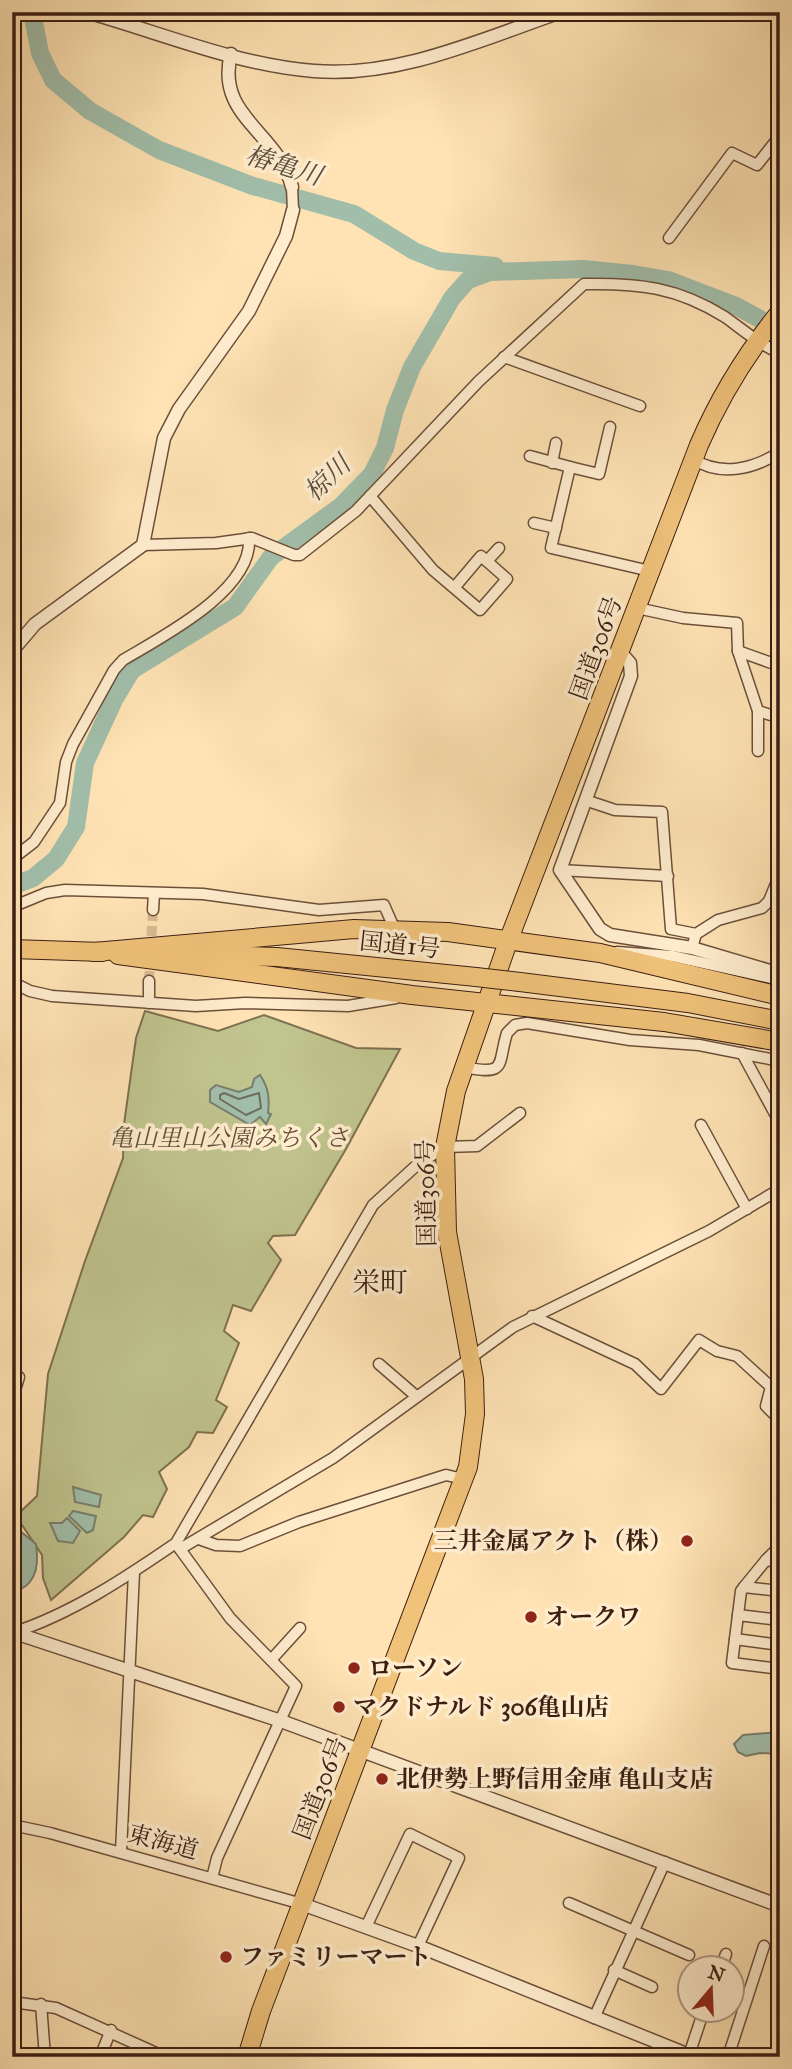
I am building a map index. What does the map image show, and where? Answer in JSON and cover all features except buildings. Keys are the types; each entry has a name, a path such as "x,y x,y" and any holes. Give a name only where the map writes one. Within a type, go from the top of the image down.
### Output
{"highway":[{"name":"国道306号","path":"247,2057 302,1903 463,1479 472,1448 475,1414 472,1356 447,1232 445,1147 464,1067 509,939 621,653 693,459 715,408 757,341 780,312"},
{"path":"94,952 354,929 395,930 509,939 600,953 780,996"},
{"name":"国道1号","path":"15,950 276,957 520,982 688,1003 780,1020"},
{"path":"94,952 412,995 664,1022 780,1042"}],"street":[{"path":"87,12 231,54 314,72 373,68 432,56 561,12"},
{"path":"143,545 164,438 185,400 249,311 286,236 293,210 292,187 287,168 275,149 240,112 231,97 226,77 231,54"},
{"path":"669,238 732,153 757,165 778,141"},
{"path":"12,651 35,624 143,545 216,544 253,539 294,555 312,547 340,526 504,357 584,284 663,288 711,309 757,341 780,353"},
{"path":"504,357 640,405"},
{"path":"530,456 598,474 610,427"},
{"path":"552,463 556,443"},
{"path":"693,459 716,469 738,469 780,452"},
{"path":"570,467 551,548 650,571"},
{"path":"370,496 433,570 454,588 480,610 507,579 481,556 454,588"},
{"path":"534,523 556,527"},
{"path":"12,859 33,842 60,803 66,762 73,744 114,670 123,660 203,611 219,598 246,558 253,539"},
{"path":"487,561 499,548"},
{"path":"637,608 683,618 737,623 738,651 758,710 758,751"},
{"path":"738,651 780,666"},
{"path":"560,870 631,677 630,663 621,653"},
{"path":"758,710 780,718"},
{"path":"585,800 615,810 662,812 671,929 696,933 718,920 762,908 769,901 780,874"},
{"path":"560,870 668,876"},
{"path":"560,870 600,929 610,935 692,948 780,974"},
{"path":"12,907 38,896 65,890 203,894 319,910 384,905 395,930"},
{"path":"153,910 154,893"},
{"path":"692,948 696,933"},
{"path":"600,953 647,952 780,980"},
{"path":"149,981 149,1003"},
{"path":"12,982 30,991 52,996 149,1003 348,1006 412,995"},
{"path":"464,1067 486,1072 497,1068 505,1053 507,1033 521,1024 630,1040 699,1045 780,1061"},
{"path":"742,1053 780,1123"},
{"path":"178,1546 373,1205 418,1164 445,1147 477,1146 520,1112"},
{"path":"701,1125 747,1209"},
{"path":"13,1633 31,1628 178,1546 199,1539 333,1458 532,1315 709,1231 780,1189"},
{"path":"532,1315 626,1359 661,1389 699,1340 717,1351 737,1356 771,1387 766,1406 780,1420"},
{"path":"379,1364 416,1396"},
{"path":"12,1400 19,1377"},
{"path":"199,1539 216,1545 240,1546 299,1522 446,1475 463,1479"},
{"path":"178,1546 230,1618 296,1686 217,1858 212,1878"},
{"path":"780,1546 744,1587 732,1663 780,1669"},
{"path":"766,1560 780,1562"},
{"path":"121,1852 127,1670 134,1572"},
{"path":"744,1587 780,1591"},
{"path":"738,1615 780,1620"},
{"path":"271,1660 300,1628"},
{"path":"13,1633 361,1749 780,1906"},
{"path":"735,1639 780,1644"},
{"name":"東海道","path":"12,1825 121,1852 302,1903"},
{"path":"366,1927 410,1834 459,1858 418,1946"},
{"path":"594,2018 665,1862"},
{"path":"302,1903 418,1946 691,2056 700,2024"},
{"path":"569,1903 687,1954"},
{"path":"728,2057 764,1946"},
{"path":"614,1970 652,1987"},
{"path":"12,2039 12,2004 41,2004 111,2030 165,2057"},
{"path":"41,2004 45,2057"},
{"path":"100,2057 111,2030"}],"green space":[{"name":"亀山里山公園みちくさ","path":"145,1011 218,1031 264,1015 356,1048 400,1049 346,1149 295,1235 273,1236 268,1243 281,1260 251,1311 233,1305 224,1331 239,1343 216,1400 227,1407 213,1433 197,1432 189,1447 159,1472 167,1489 153,1517 143,1515 124,1537 51,1600 43,1578 42,1555 16,1516 37,1496 48,1374 85,1261 123,1158 124,1124 136,1038"}],"water":[{"path":"260,1075 267,1088 268,1113 271,1114 266,1124 260,1117 250,1125 210,1102 210,1090 216,1085 239,1092 252,1087 254,1079"},
{"path":"73,1487 101,1495 99,1507 75,1502"},
{"path":"73,1511 96,1516 93,1530 87,1533 69,1516"},
{"path":"67,1518 80,1531 73,1543 58,1541 50,1523 62,1523"},
{"path":"20,1531 36,1544 36,1567 27,1585 12,1592 12,1536"},
{"path":"780,1732 780,1754 760,1753 746,1756 738,1752 734,1744 743,1735"}],"waterway":[{"name":"椿亀川","path":"32,12 40,53 53,80 90,111 159,150 253,186 354,214 414,251 439,261 495,266"},
{"name":"椋川","path":"12,886 33,878 56,859 76,827 85,763 115,698 132,670 235,607 271,557 341,506 372,474 385,448 395,410 412,367 452,298 468,280 490,272 583,269 633,274 668,280 736,306 780,330"}],"tunnel":[{"path":"149,981 153,910"}],"place":[{"name":"三井金属アクト（株）","path":"687,1541"},
{"name":"オークワ","path":"531,1617"},
{"name":"ローソン","path":"354,1668"},
{"name":"マクドナルド 306亀山店","path":"339,1707"},
{"name":"北伊勢上野信用金庫 亀山支店","path":"382,1779"},
{"name":"ファミリーマート","path":"226,1957"}],"district":[{"name":"栄町","path":"380,1282"}]}
